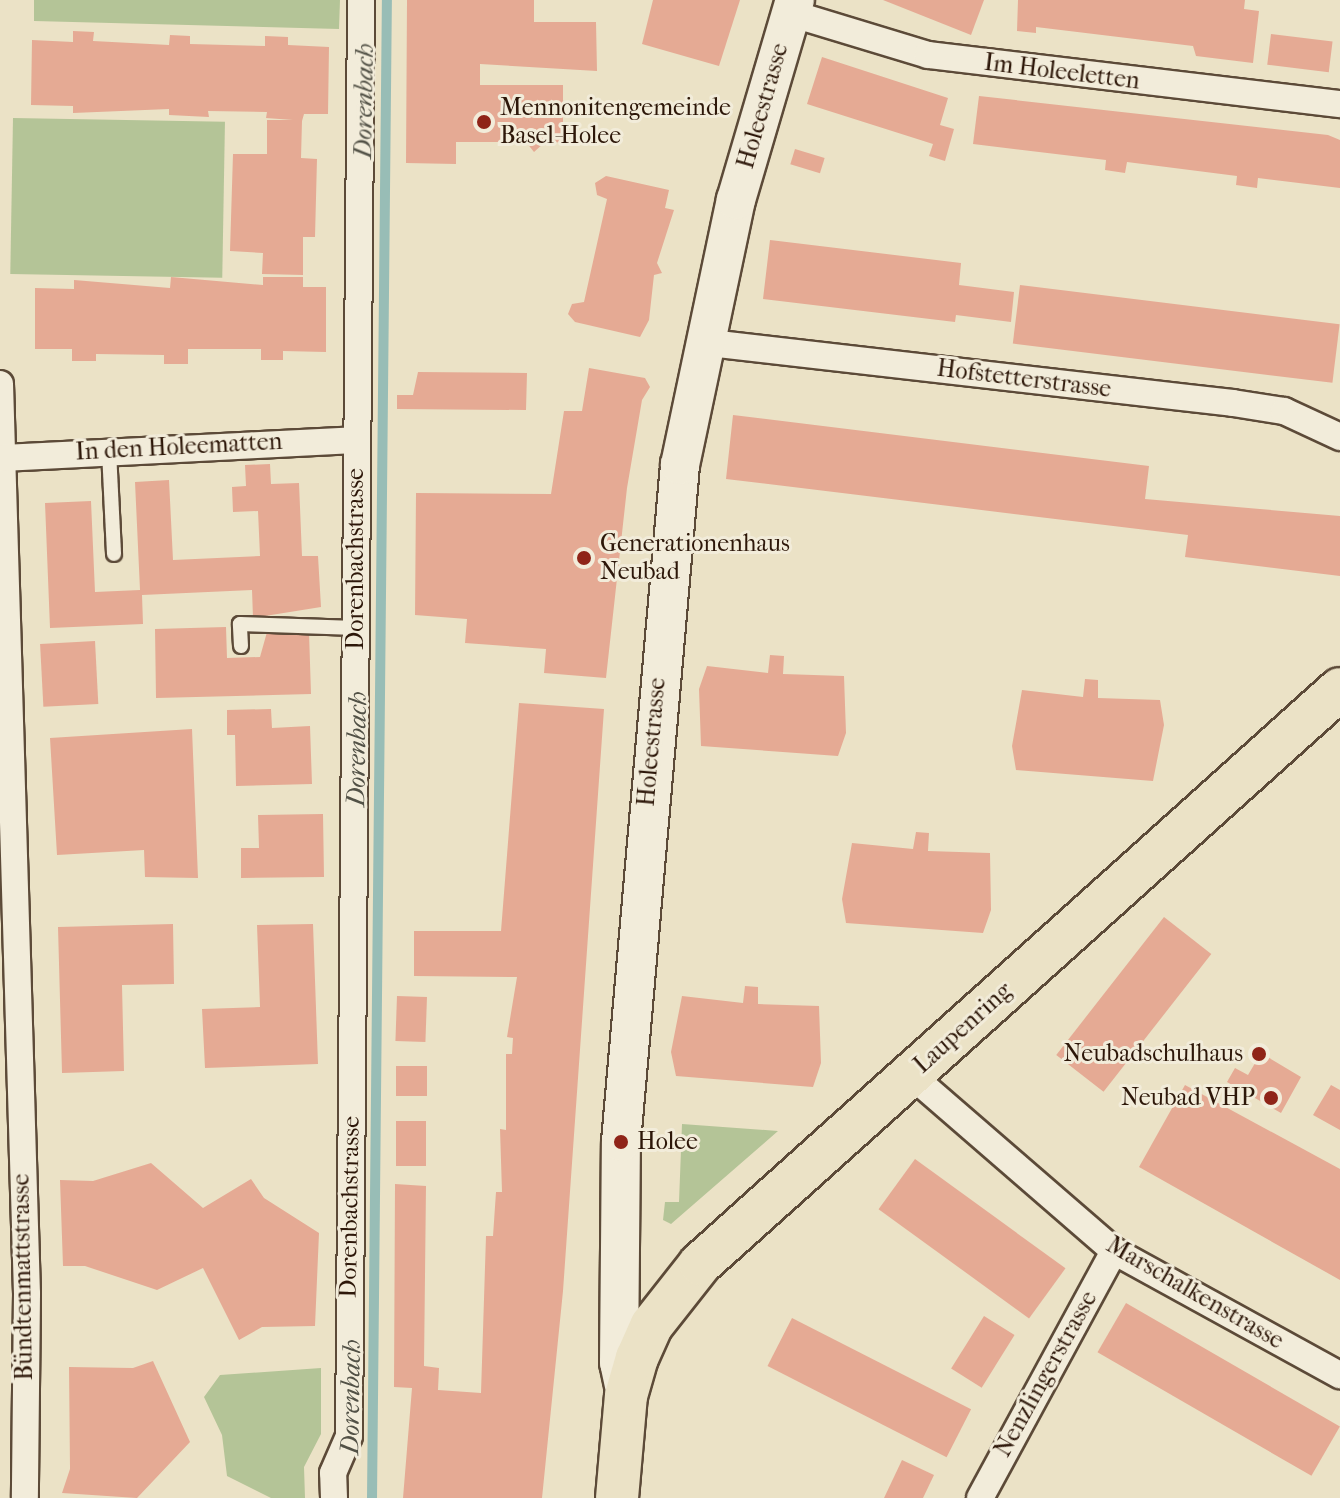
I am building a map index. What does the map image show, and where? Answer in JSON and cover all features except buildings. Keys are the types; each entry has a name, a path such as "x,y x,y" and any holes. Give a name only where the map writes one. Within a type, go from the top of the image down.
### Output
{"main road":[{"name":"Laupenring","path":"626,1396 652,1325 700,1264 1340,689"},
{"name":"Holeestrasse","path":"617,1498 626,1396"}],"street":[{"name":"Dorenbachstrasse","path":"334,1498 333,1473 349,1436 361,0"},
{"name":"Im Holeeletten","path":"792,6 928,55 1340,104"},
{"name":"Holeestrasse","path":"626,1396 619,1363 622,1126 662,637 680,465 701,342 792,6"},
{"name":"Hofstetterstrasse","path":"701,342 1233,403 1284,411 1340,437"},
{"name":"Bündtenmattstrasse","path":"0,384 5,859 27,1294 25,1498"},
{"name":"In den Holeematten","path":"2,458 357,440"},
{"name":"Marschalkenstrasse","path":"911,1075 1114,1251 1340,1375"},
{"name":"Nenzlingerstrasse","path":"980,1498 1114,1251"}],"lane":[{"path":"109,451 114,554"},
{"path":"241,646 240,624 356,628"}],"green space":[{"path":"34,0 340,0 339,29 34,21"},
{"path":"13,118 225,122 222,278 10,274"},
{"path":"682,1124 778,1131 671,1224 663,1220 665,1202 679,1202"},
{"path":"321,1368 321,1434 304,1467 305,1498 271,1498 227,1476 222,1435 204,1397 220,1375"}],"waterway":[{"name":"Dorenbach","path":"372,1498 387,0"}],"place":[{"name":"Mennonitengemeinde Basel-Holee","path":"484,122"},
{"name":"Generationenhaus Neubad","path":"584,558"},
{"name":"Neubadschulhaus","path":"1259,1054"},
{"name":"Neubad VHP","path":"1271,1098"},
{"name":"Holee","path":"621,1142"}]}
